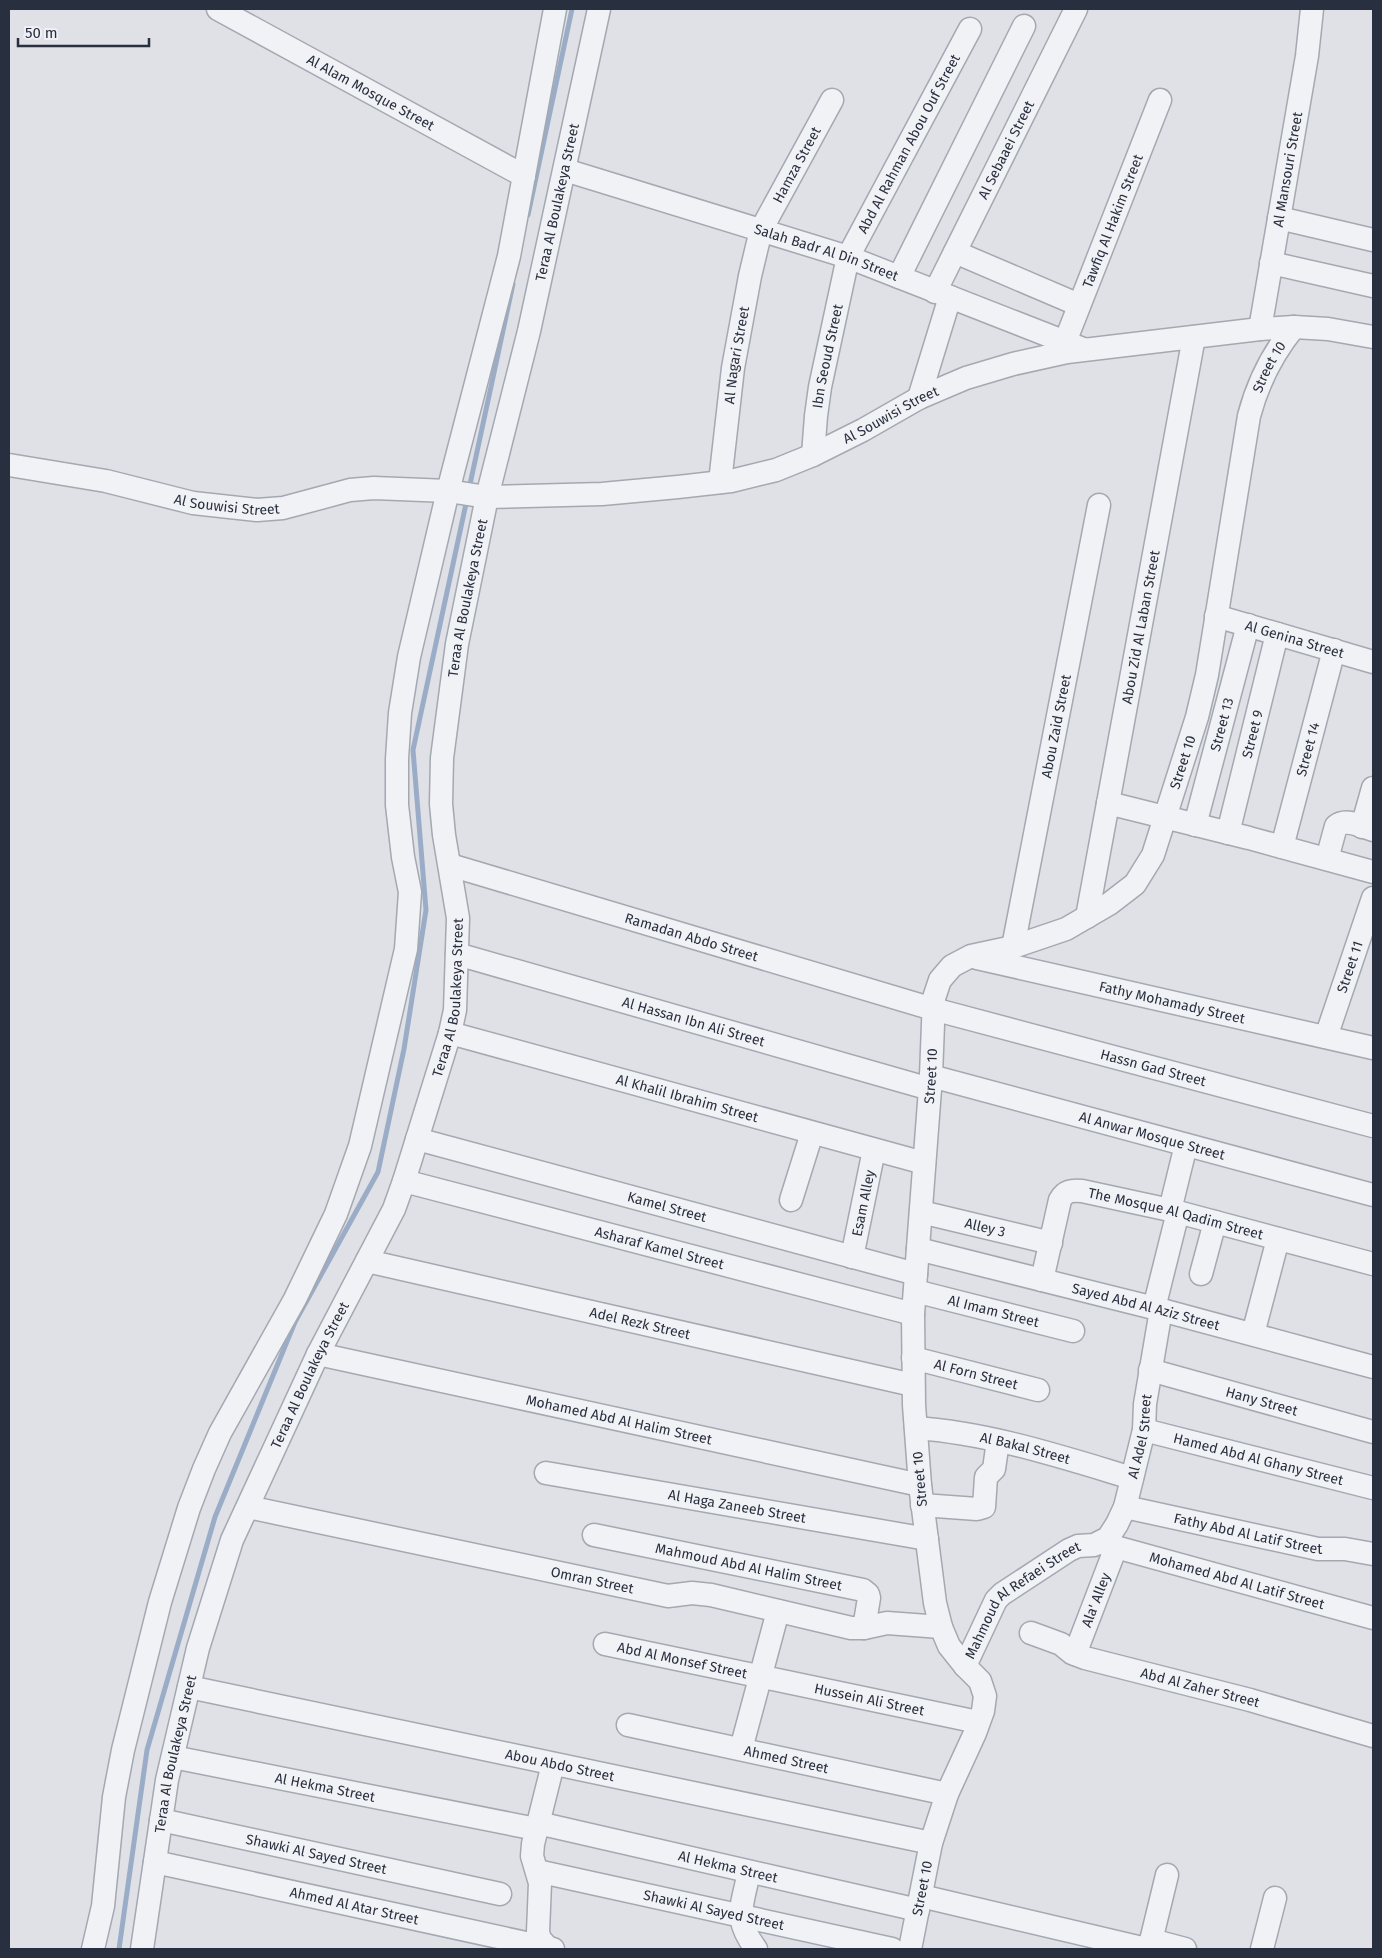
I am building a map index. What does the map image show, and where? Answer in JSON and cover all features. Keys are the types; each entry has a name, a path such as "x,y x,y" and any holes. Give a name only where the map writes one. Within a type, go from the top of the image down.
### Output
{"street":[{"name":"Al Alam Mosque Street","path":"218,9 524,176"},
{"path":"93,1949 103,1906 114,1797 123,1750 160,1602 189,1508 220,1433 295,1299 332,1223 360,1146 406,949 410,892 403,857 397,805 397,759 400,714 409,657 509,256 555,9"},
{"name":"Teraa Al Boulakeya Street","path":"142,1949 161,1820 173,1757 198,1648 232,1540 318,1354 394,1209 450,1033 455,1010 458,918 441,804 442,758 457,644 484,496 530,331 599,9"},
{"name":"Al Sebaaei Street","path":"919,398 943,294 955,252 1076,9"},
{"name":"Al Mansouri Street","path":"1260,329 1307,56 1312,9"},
{"path":"899,277 1024,26"},
{"name":"Abd Al Rahman Abou Ouf Street","path":"848,258 970,29"},
{"name":"Hamza Street","path":"761,230 832,100"},
{"name":"Tawfiq Al Hakim Street","path":"1074,346 1079,305 1160,100"},
{"name":"Salah Badr Al Din Street","path":"565,170 848,258 1074,346"},
{"path":"1279,218 1373,240"},
{"name":"Al Nagari Street","path":"720,482 734,368 761,230"},
{"path":"955,252 1079,305"},
{"name":"Ibn Seoud Street","path":"813,455 820,387 848,258"},
{"path":"1271,263 1373,286"},
{"name":"Al Souwisi Street","path":"9,465 106,481 193,503 257,510 283,508 350,490 374,488 451,492 484,496 602,494 720,482 776,470 813,455 863,430 919,398 966,378 1074,346 1294,327 1373,335"},
{"name":"Street 10","path":"910,1949 931,1843 947,1794 978,1722 985,1696 980,1681 949,1646 940,1627 921,1495 916,1428 913,1358 915,1282 931,1082 934,998 940,980 952,966 971,956 1013,947 1066,929 1109,904 1135,884 1153,855 1197,717 1216,616 1248,416 1265,370 1277,348 1294,327"},
{"name":"Abou Zid Al Laban Street","path":"1087,917 1194,337"},
{"name":"Abou Zaid Street","path":"1013,947 1099,505"},
{"name":"Al Genina Street","path":"1216,616 1373,662"},
{"name":"Street 13","path":"1195,825 1248,626"},
{"name":"Street 9","path":"1228,833 1277,634"},
{"name":"Street 14","path":"1282,847 1334,650"},
{"path":"1327,860 1336,826 1344,822 1368,828 1373,788"},
{"path":"1108,803 1373,872"},
{"name":"Ramadan Abdo Street","path":"450,865 934,1009"},
{"name":"Street 11","path":"1326,1037 1373,898"},
{"name":"Al Hassan Ibn Ali Street","path":"457,954 931,1082"},
{"name":"Fathy Mohamady Street","path":"971,956 1373,1048"},
{"name":"Hassn Gad Street","path":"934,1009 1373,1126"},
{"name":"Al Khalil Ibrahim Street","path":"450,1033 924,1163"},
{"name":"Al Anwar Mosque Street","path":"931,1082 1186,1145 1373,1195"},
{"path":"791,1200 812,1133"},
{"name":"Kamel Street","path":"417,1139 852,1257 915,1282"},
{"name":"Al Adel Street","path":"1102,1545 1117,1524 1125,1507 1144,1430 1145,1404 1158,1309 1186,1145"},
{"name":"Esam Alley","path":"852,1257 874,1150"},
{"name":"Asharaf Kamel Street","path":"404,1180 914,1314"},
{"name":"The Mosque Al Qadim Street","path":"1042,1280 1060,1200 1064,1194 1072,1190 1174,1211 1373,1264"},
{"name":"Alley 3","path":"920,1212 1051,1243"},
{"path":"1201,1274 1215,1222"},
{"path":"1253,1334 1278,1239"},
{"name":"Sayed Abd Al Aziz Street","path":"918,1249 1158,1309 1373,1367"},
{"name":"Adel Rezk Street","path":"367,1261 914,1384"},
{"name":"Al Imam Street","path":"915,1282 1073,1331"},
{"name":"Mohamed Abd Al Halim Street","path":"318,1354 977,1509 984,1507 986,1477 994,1469 998,1441"},
{"name":"Al Forn Street","path":"913,1358 1038,1390"},
{"name":"Hany Street","path":"1150,1370 1373,1432"},
{"name":"Al Bakal Street","path":"916,1428 955,1432 998,1441 1132,1478"},
{"name":"Hamed Abd Al Ghany Street","path":"1144,1430 1373,1488"},
{"name":"Al Haga Zaneeb Street","path":"546,1473 927,1539"},
{"name":"Omran Street","path":"248,1507 668,1596 692,1593 705,1594 851,1628 864,1628 887,1623 940,1627"},
{"name":"Fathy Abd Al Latif Street","path":"1125,1507 1318,1549 1341,1548 1373,1554"},
{"name":"Mahmoud Abd Al Halim Street","path":"594,1535 863,1590 868,1594 869,1598 864,1628"},
{"name":"Mohamed Abd Al Latif Street","path":"1102,1545 1373,1618"},
{"name":"Ala' Alley","path":"1075,1654 1102,1545"},
{"name":"Mahmoud Al Refaei Street","path":"965,1666 996,1600 1002,1594 1069,1550 1078,1546 1102,1545"},
{"path":"741,1749 778,1611"},
{"name":"Abd Al Zaher Street","path":"1031,1633 1060,1644 1075,1654 1250,1700 1373,1736"},
{"name":"Abd Al Monsef Street","path":"605,1644 760,1677"},
{"name":"Hussein Ali Street","path":"760,1677 978,1722"},
{"name":"Abou Abdo Street","path":"189,1687 931,1843"},
{"name":"Ahmed Street","path":"628,1724 947,1794"},
{"name":"Al Hekma Street","path":"173,1757 537,1826 749,1872 1149,1946 1185,1949"},
{"path":"550,1949 540,1939 538,1932 541,1892 532,1856 532,1844 553,1764"},
{"name":"Shawki Al Sayed Street","path":"161,1820 500,1894"},
{"name":"Ahmed Al Atar Street","path":"155,1862 550,1949"},
{"name":"Shawki Al Sayed Street","path":"537,1870 740,1917 892,1949"},
{"path":"749,1872 740,1917 747,1937 756,1949"},
{"path":"1149,1946 1167,1875"},
{"path":"1262,1949 1275,1898"}],"waterway":[{"path":"528,215 572,9"},
{"path":"469,489 513,284"},
{"path":"119,1949 147,1750 215,1517 295,1322 378,1172 404,1049 426,910 413,750 467,499"}]}
